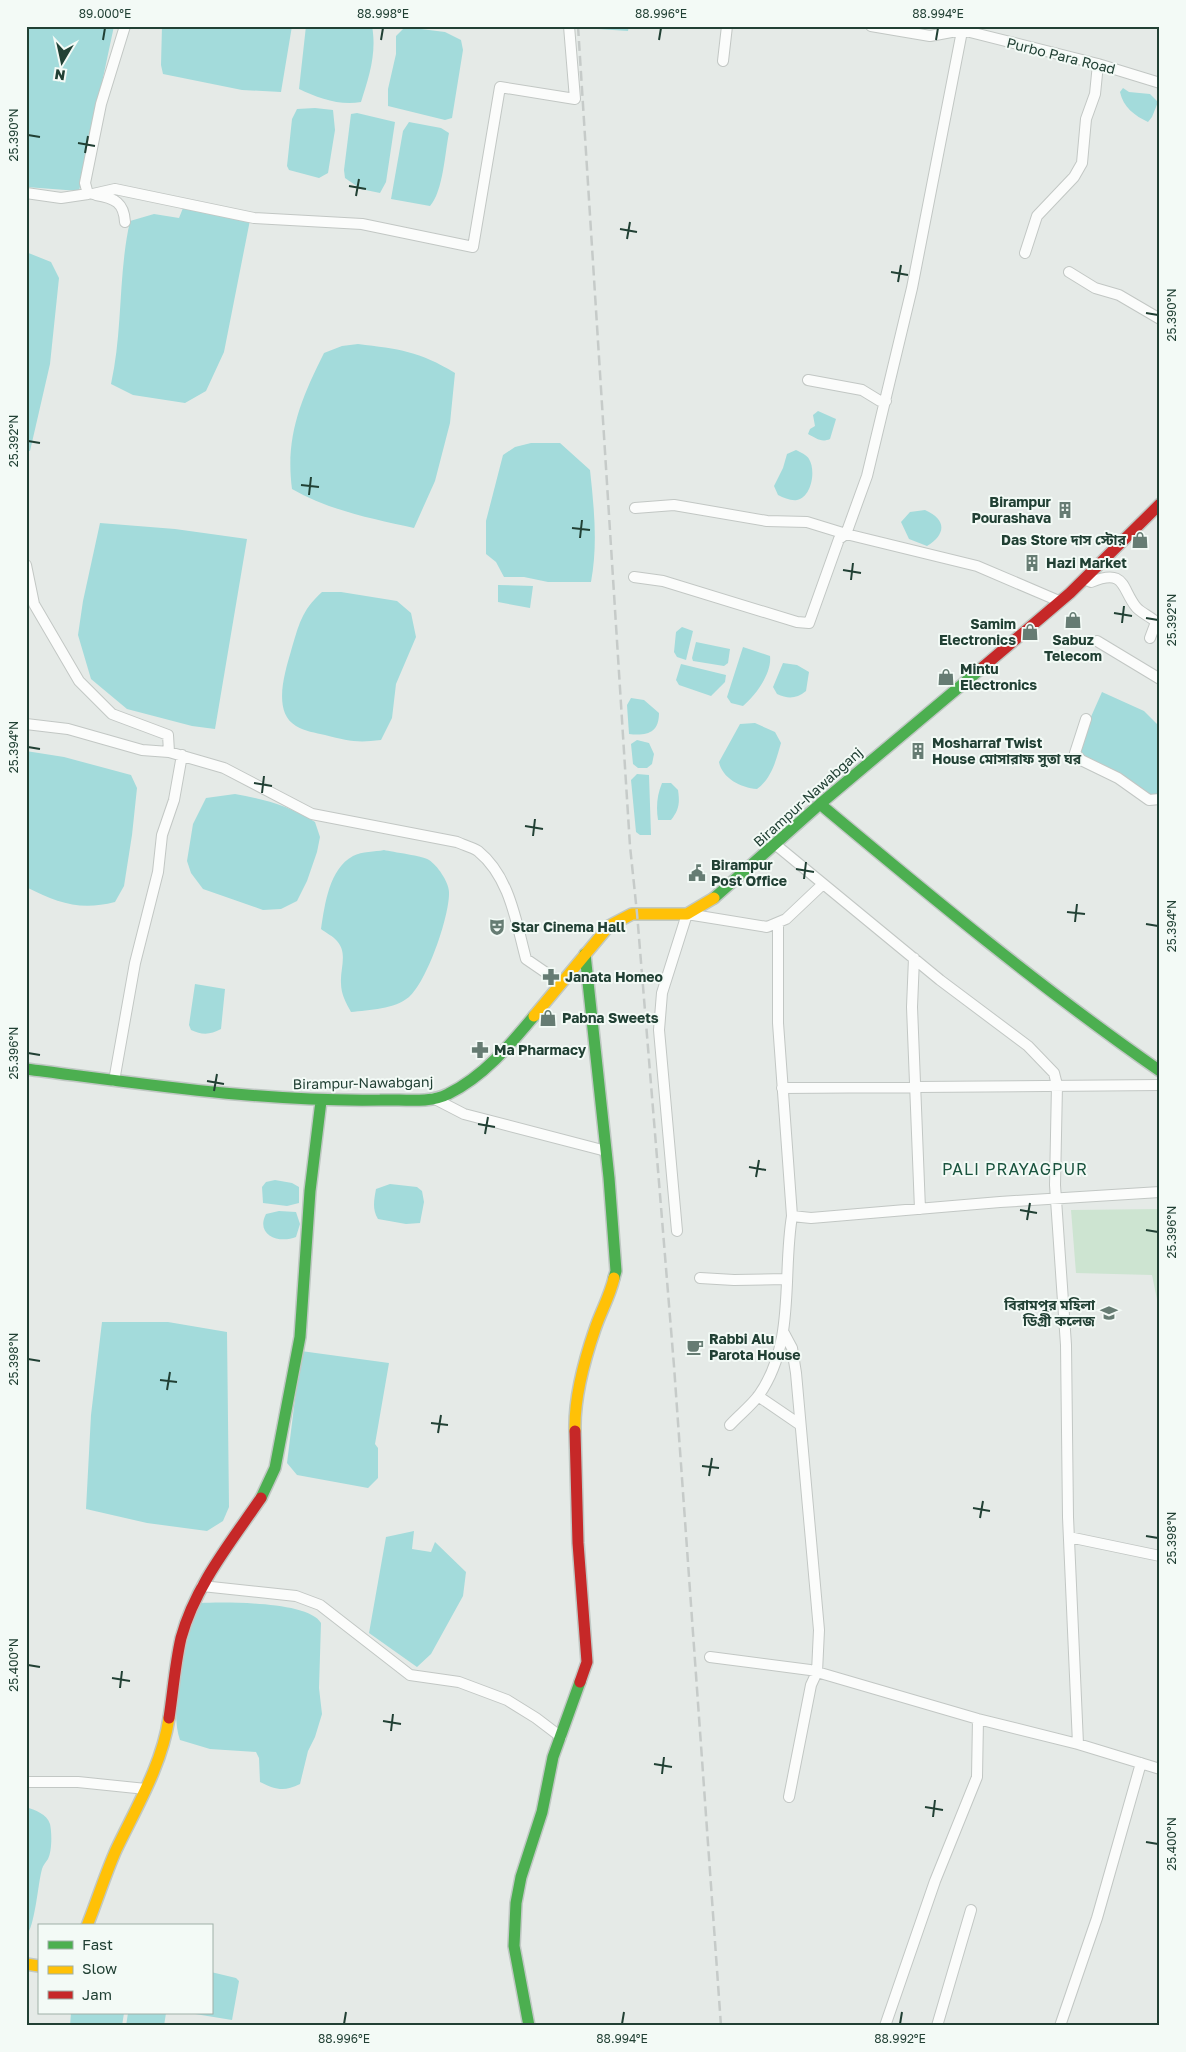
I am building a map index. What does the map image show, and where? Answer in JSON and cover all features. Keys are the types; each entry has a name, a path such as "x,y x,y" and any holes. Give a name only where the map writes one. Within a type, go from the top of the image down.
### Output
{"street":[{"path":"125,26 102,104 85,183 91,194 118,202 125,210 125,222"},
{"path":"26,194 62,198 115,189 254,218 362,224 473,247 500,87 575,99 570,26"},
{"path":"722,61 727,26"},
{"path":"634,577 663,582 796,622 809,623 839,539 846,534 867,476 912,288 962,28 930,36 871,26"},
{"name":"Purbo Para Road","path":"962,28 1098,64 1160,83"},
{"path":"1025,253 1037,216 1074,177 1082,163 1086,119 1095,94 1098,64"},
{"path":"1069,272 1095,288 1119,295 1160,319"},
{"path":"808,380 862,390 880,400 886,401"},
{"name":"Birampur-Nawabganj","path":"26,1069 218,1094 321,1101 433,1098 447,1095 482,1071 512,1043 609,926 621,918 639,913 687,914 708,904 820,804 1084,579 1160,504"},
{"path":"635,508 674,505 767,521 807,522 846,534 977,566 1059,601"},
{"path":"26,564 34,604 79,681 112,714 168,735 169,752"},
{"path":"1084,579 1091,582 1112,577 1125,584 1137,607 1156,622 1150,638"},
{"path":"1097,641 1160,679"},
{"path":"1086,719 1075,753 1081,760 1118,778 1149,800 1160,799"},
{"path":"26,724 68,729 142,750 182,755 224,768 312,814 457,842 478,851 493,869 509,896 516,914 526,959 562,983"},
{"path":"114,1081 135,963 158,872 162,836 174,800 182,755"},
{"path":"820,804 917,885 1115,1040 1160,1071"},
{"path":"776,845 914,958 1028,1046 1054,1073 1057,1084 1056,1199 1066,1345 1069,1537 1078,1744"},
{"path":"677,1231 659,1030 662,993 687,914 767,927 778,924 824,884"},
{"path":"730,1425 758,1396 781,1349 784,1333 786,1279 792,1216 778,1023 778,924"},
{"path":"529,2026 514,1946 516,1903 521,1877 542,1812 553,1757 588,1662 578,1543 575,1418 578,1392 595,1328 610,1296 616,1272 606,1151 585,954"},
{"path":"914,958 912,1007 920,1209"},
{"path":"782,1088 1057,1084 1160,1085"},
{"path":"433,1098 464,1114 606,1151"},
{"path":"88,1924 116,1851 138,1810 168,1725 181,1639 188,1618 202,1586 264,1494 274,1468 300,1338 310,1190 321,1101"},
{"path":"792,1216 811,1218 1160,1192"},
{"path":"700,1278 734,1280 786,1279"},
{"path":"784,1333 792,1348 819,1630 817,1672 811,1685 789,1796"},
{"path":"758,1396 799,1424"},
{"path":"1069,1537 1160,1556"},
{"path":"202,1586 296,1596 320,1605 410,1675 459,1682 507,1700 536,1718 561,1737"},
{"path":"710,1657 817,1672 978,1719 1078,1744 1160,1769"},
{"path":"884,2026 935,1881 977,1777 978,1719"},
{"path":"1060,2026 1097,1918 1141,1763"},
{"path":"26,1782 78,1782 146,1789"},
{"path":"938,2026 971,1910"}],"green space":[{"path":"1160,1209 1160,1314 1152,1275 1076,1273 1071,1210"}],"water":[{"path":"26,26 114,26 79,191 26,187"},
{"path":"162,26 292,26 281,92 242,90 163,74 161,65"},
{"path":"306,26 372,26 373,55 361,102 345,103 329,100 299,89"},
{"path":"583,26 629,26 628,31 583,28"},
{"path":"405,27 445,32 461,40 463,50 452,118 445,120 388,106 388,89 396,54 396,36"},
{"path":"1123,88 1129,92 1150,94 1158,102 1148,122 1134,114 1127,107 1120,92"},
{"path":"297,109 333,110 335,130 328,173 319,178 289,170 287,166 292,119"},
{"path":"357,113 395,122 386,182 380,193 361,189 345,178 344,170 351,114"},
{"path":"409,122 441,128 449,133 441,182 430,206 391,199 403,131"},
{"path":"183,208 250,220 224,352 206,391 185,403 133,395 111,384 115,364 126,241 130,221 154,214 179,218"},
{"path":"26,252 51,262 59,278 50,364 30,451 26,451"},
{"path":"358,344 419,355 455,373 450,423 435,481 414,528 320,503 292,489 290,470 293,435 308,386 324,353 342,346"},
{"path":"818,411 836,419 830,439 821,440 808,434 810,429 815,426 813,415"},
{"path":"531,443 560,443 590,470 595,540 591,582 548,582 524,577 504,577 496,562 486,554 486,521 503,455 515,447"},
{"path":"796,450 809,459 812,476 806,494 802,498 795,500 778,495 774,486 783,468 787,454"},
{"path":"925,510 938,518 941,528 938,537 927,546 909,539 901,522 910,512"},
{"path":"100,523 175,529 247,539 215,729 192,726 127,709 91,679 78,635 83,601"},
{"path":"498,585 533,586 530,608 498,602"},
{"path":"322,592 341,592 397,601 411,613 416,637 396,684 392,718 381,740 353,741 306,731 289,720 284,711 282,691 296,633 305,612"},
{"path":"682,627 693,631 686,660 677,657 674,652 676,632"},
{"path":"696,642 730,649 728,663 724,666 693,661"},
{"path":"743,647 770,656 770,663 762,683 743,706 731,703 727,697"},
{"path":"783,663 797,665 809,672 806,691 799,696 785,697 777,694 773,687"},
{"path":"681,664 726,675 725,682 711,696 679,685 676,680"},
{"path":"1102,692 1144,711 1160,727 1160,791 1155,799 1079,756 1082,737"},
{"path":"631,698 644,700 659,713 657,725 651,732 646,734 629,734 627,705"},
{"path":"755,723 775,732 781,743 770,774 757,789 745,787 733,781 724,773 719,762 740,724"},
{"path":"637,740 649,743 654,754 652,764 647,768 638,768 633,764 631,744"},
{"path":"26,751 64,757 131,775 137,788 132,835 124,886 115,902 91,906 69,904 26,887"},
{"path":"637,774 649,775 651,835 640,835 636,832 631,780"},
{"path":"662,783 671,783 678,790 678,806 671,820 658,820 657,801"},
{"path":"235,794 276,804 315,822 320,837 307,881 297,901 281,909 263,910 203,889 191,873 187,861 193,824 206,798"},
{"path":"384,850 426,859 436,866 445,879 449,892 446,916 430,963 423,978 409,997 397,1004 374,1010 351,1012 341,987 342,951 335,939 321,929 324,909 333,878 345,862 357,854"},
{"path":"195,984 225,989 221,1029 206,1034 191,1030 189,1025"},
{"path":"275,1180 292,1183 299,1187 299,1203 287,1206 263,1203 262,1187 266,1182"},
{"path":"390,1184 417,1187 422,1191 424,1202 420,1223 406,1224 378,1219 374,1208 376,1189"},
{"path":"279,1211 296,1212 300,1224 296,1237 289,1239 276,1238 266,1232 263,1221 266,1214"},
{"path":"102,1322 168,1322 227,1332 229,1507 223,1521 207,1531 147,1523 86,1509 91,1415"},
{"path":"301,1351 389,1363 375,1444 378,1448 378,1478 368,1488 297,1475 287,1463"},
{"path":"414,1531 412,1549 431,1552 435,1542 466,1572 463,1596 431,1654 417,1667 369,1633 386,1537"},
{"path":"200,1603 246,1603 284,1607 301,1610 313,1616 321,1623 319,1688 322,1714 315,1737 308,1751 300,1784 280,1789 260,1782 259,1758 256,1752 210,1749 180,1740 177,1726 177,1691 184,1652"},
{"path":"26,1807 40,1813 50,1824 51,1847 48,1859 42,1869 32,1924 26,1936"},
{"path":"212,1972 236,1978 239,1981 232,2020 195,2014 212,2014"},
{"path":"71,2014 124,2014 122,2026 70,2026"},
{"path":"128,2014 166,2014 164,2026 126,2026"}],"railway":[{"path":"578,26 630,846 674,1366 721,2026"}],"traffic: fast":[{"path":"714,898 820,804 983,667"},
{"path":"820,804 1030,975 1160,1071"},
{"path":"585,954 609,1178 616,1271 614,1278"},
{"path":"26,1069 247,1095 335,1100 424,1100 448,1094 473,1079 495,1060 534,1016"},
{"path":"261,1498 275,1468 300,1337 310,1191 321,1101"},
{"path":"529,2026 514,1946 516,1903 521,1877 542,1812 553,1757 580,1682"}],"traffic: slow":[{"path":"534,1016 609,926 632,914 687,914 714,898"},
{"path":"575,1431 576,1405 584,1366 595,1329 614,1278"},
{"path":"88,1924 116,1850 140,1802 161,1753 169,1718"},
{"path":"26,1964 38,1966"}],"traffic: jam":[{"path":"983,667 1070,593 1160,504"},
{"path":"575,1431 578,1543 587,1662 580,1682"},
{"path":"169,1718 179,1648 187,1619 195,1600 215,1565 261,1498"}],"place":[{"name":"Birampur Pourashava","path":"1065,510"},
{"name":"Das Store দাস স্টোর","path":"1140,540"},
{"name":"Hazi Market","path":"1032,563"},
{"name":"Sabuz Telecom","path":"1073,620"},
{"name":"Samim Electronics","path":"1030,632"},
{"name":"Mintu Electronics","path":"946,677"},
{"name":"Mosharraf Twist House মোসারাফ সুতা ঘর","path":"918,751"},
{"name":"Birampur Post Office","path":"697,873"},
{"name":"Star Cinema Hall","path":"497,927"},
{"name":"Janata Homeo","path":"551,977"},
{"name":"Pabna Sweets","path":"548,1018"},
{"name":"Ma Pharmacy","path":"480,1050"},
{"name":"বিরামপুর মহিলা ডিগ্রী কলেজ","path":"1109,1313"},
{"name":"Rabbi Alu Parota House","path":"695,1347"}],"district":[{"name":"PALI PRAYAGPUR","path":"1015,1169"}]}
